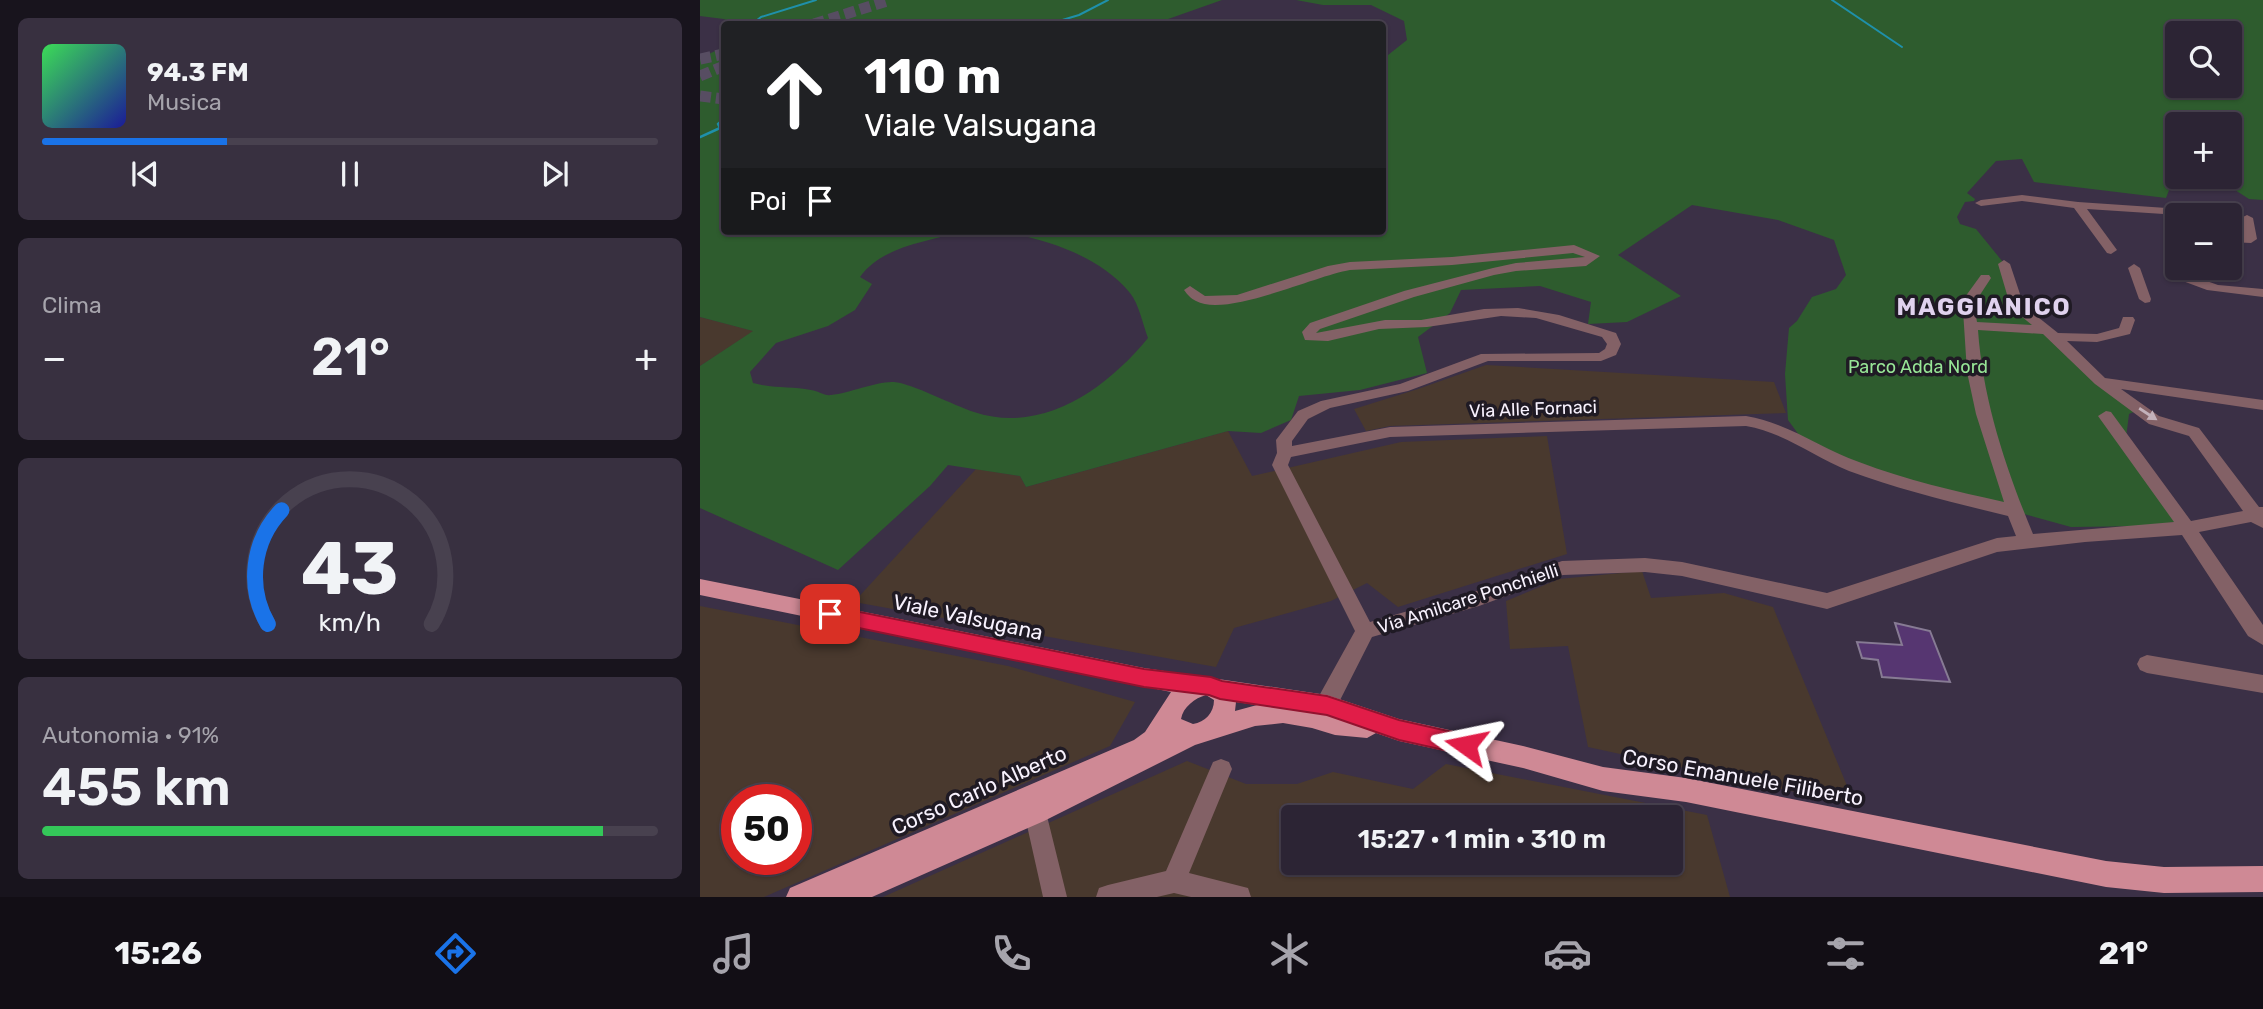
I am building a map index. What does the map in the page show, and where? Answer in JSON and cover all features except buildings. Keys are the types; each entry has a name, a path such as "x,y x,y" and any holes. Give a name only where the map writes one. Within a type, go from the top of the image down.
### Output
{"main road":[{"name":"Viale Valsugana","path":"700,587 1144,678 1210,688"},
{"name":"Viale Valsugana","path":"1144,678 1163,688 1171,711"},
{"path":"1210,688 1320,711 1255,716 1203,731 1177,730 1171,711 1184,693 1210,688"},
{"path":"841,897 1035,812 1203,731 1223,718 1226,708 1226,698 1210,688"},
{"name":"Corso Carlo Alberto","path":"799,897 1142,748 1153,740 1171,711"},
{"name":"Corso Emanuele Filiberto","path":"1320,711 1335,724 1399,730 1524,757 1603,779 1686,790 2106,874 2164,880 2263,879"}],"street":[{"path":"1981,203 2022,198 2165,211"},
{"path":"2078,205 2111,250"},
{"path":"2242,218 2263,219"},
{"path":"2242,239 2251,239 2246,218"},
{"path":"1190,290 1201,299 1218,301 1238,299 1332,269 1350,266 1452,261 1574,249 1594,256 1587,262 1516,267 1409,294 1315,326 1310,332 1310,337 1323,338 1378,325 1426,323 1500,309 1537,313 1566,320 1576,327 1611,336 1614,344 1611,352 1601,357 1486,357 1403,388 1326,404 1303,415 1284,440 1285,453 1280,465 1365,631 1320,711"},
{"path":"2004,264 2018,308 2051,334 2100,381 2154,420 2194,432 2261,517"},
{"path":"2134,268 2145,299"},
{"path":"1985,278 1966,304 1970,310 1974,372 1984,414 2028,543"},
{"path":"2187,280 2222,290 2263,293"},
{"path":"1971,325 1996,331 2011,328 2097,338 2125,331 2128,320"},
{"path":"2100,381 2263,405"},
{"path":"2106,416 2187,528 2255,630 2263,637"},
{"name":"Via Alle Fornaci","path":"1285,453 1390,432 1746,421 1778,427 1829,456 1917,488 2015,511"},
{"name":"Via Amilcare Ponchielli","path":"1365,631 1479,598 1562,568 1645,565 1682,569 1827,601 1997,545 2085,535 2187,528 2261,517"},
{"path":"2147,664 2263,684"},
{"path":"1174,881 1221,769"},
{"path":"1035,812 1055,897"},
{"path":"1108,897 1174,881 1239,897"}],"shaded area":[{"path":"700,317 754,331 700,366"},
{"path":"1486,365 1774,382 1786,413 1390,426 1366,431 1354,409"},
{"path":"1228,431 1252,476 1401,442 1547,436 1567,554 1398,607 1367,583 1331,601 1234,628 1216,667 854,602 976,469 1020,476 1026,487"},
{"path":"1642,571 1651,598 1724,593 1773,607 1855,805 1588,747 1568,646 1510,649 1506,601 1559,579"},
{"path":"700,606 1008,666 1135,702 1110,746 764,897 700,897"},
{"path":"1187,761 1246,784 1297,784 1333,772 1413,789 1446,764 1656,805 1281,805 1281,875 1683,875 1683,810 1707,815 1730,897 883,897"}],"green space":[{"path":"700,0 1222,0 1162,21 728,21 700,16"},
{"name":"Parco Adda Nord","path":"1296,0 2263,0 2263,200 2249,199 2235,190 2222,189 2242,189 2242,112 2165,112 2165,189 2169,189 2166,198 2034,182 2022,159 1996,161 1967,193 1975,199 1965,202 1957,217 1960,224 1976,229 2007,267 2008,294 2136,411 2129,414 2126,438 2175,522 2146,526 2071,527 1876,473 1799,435 1788,420 1785,374 1789,328 1797,321 1812,297 1836,289 1846,275 1834,240 1778,220 1692,205 1618,255 1681,296 1627,322 1588,324 1591,302 1540,286 1461,290 1450,313 1418,337 1427,373 1360,390 1299,396 1291,420 1261,433 1228,431 1026,487 1020,476 948,465 930,486 838,570 700,508 700,366 753,331 700,317 700,58 721,48 721,235 949,235 894,251 870,266 860,277 872,284 855,310 828,326 776,343 750,372 753,383 804,389 828,395 880,383 902,383 974,412 1000,417 1025,417 1049,412 1093,389 1113,374 1148,338 1130,293 1103,268 1052,244 1017,235 1386,235 1386,57 1407,40 1404,21 1371,5 1323,5"}],"waterway":[{"path":"756,21 816,0"},
{"path":"1059,21 1079,15 1108,0"},
{"path":"1832,0 1902,47"},
{"path":"700,137 720,128 718,124 721,122"}],"tunnel":[{"path":"824,21 887,1"},
{"path":"700,59 721,55"},
{"path":"700,76 721,67"},
{"path":"700,96 721,99"}],"district":[{"name":"MAGGIANICO","path":"1984,307"}],"route":[{"path":"830,614 1144,678 1206,685 1220,690 1327,705 1399,730 1466,745"}]}
